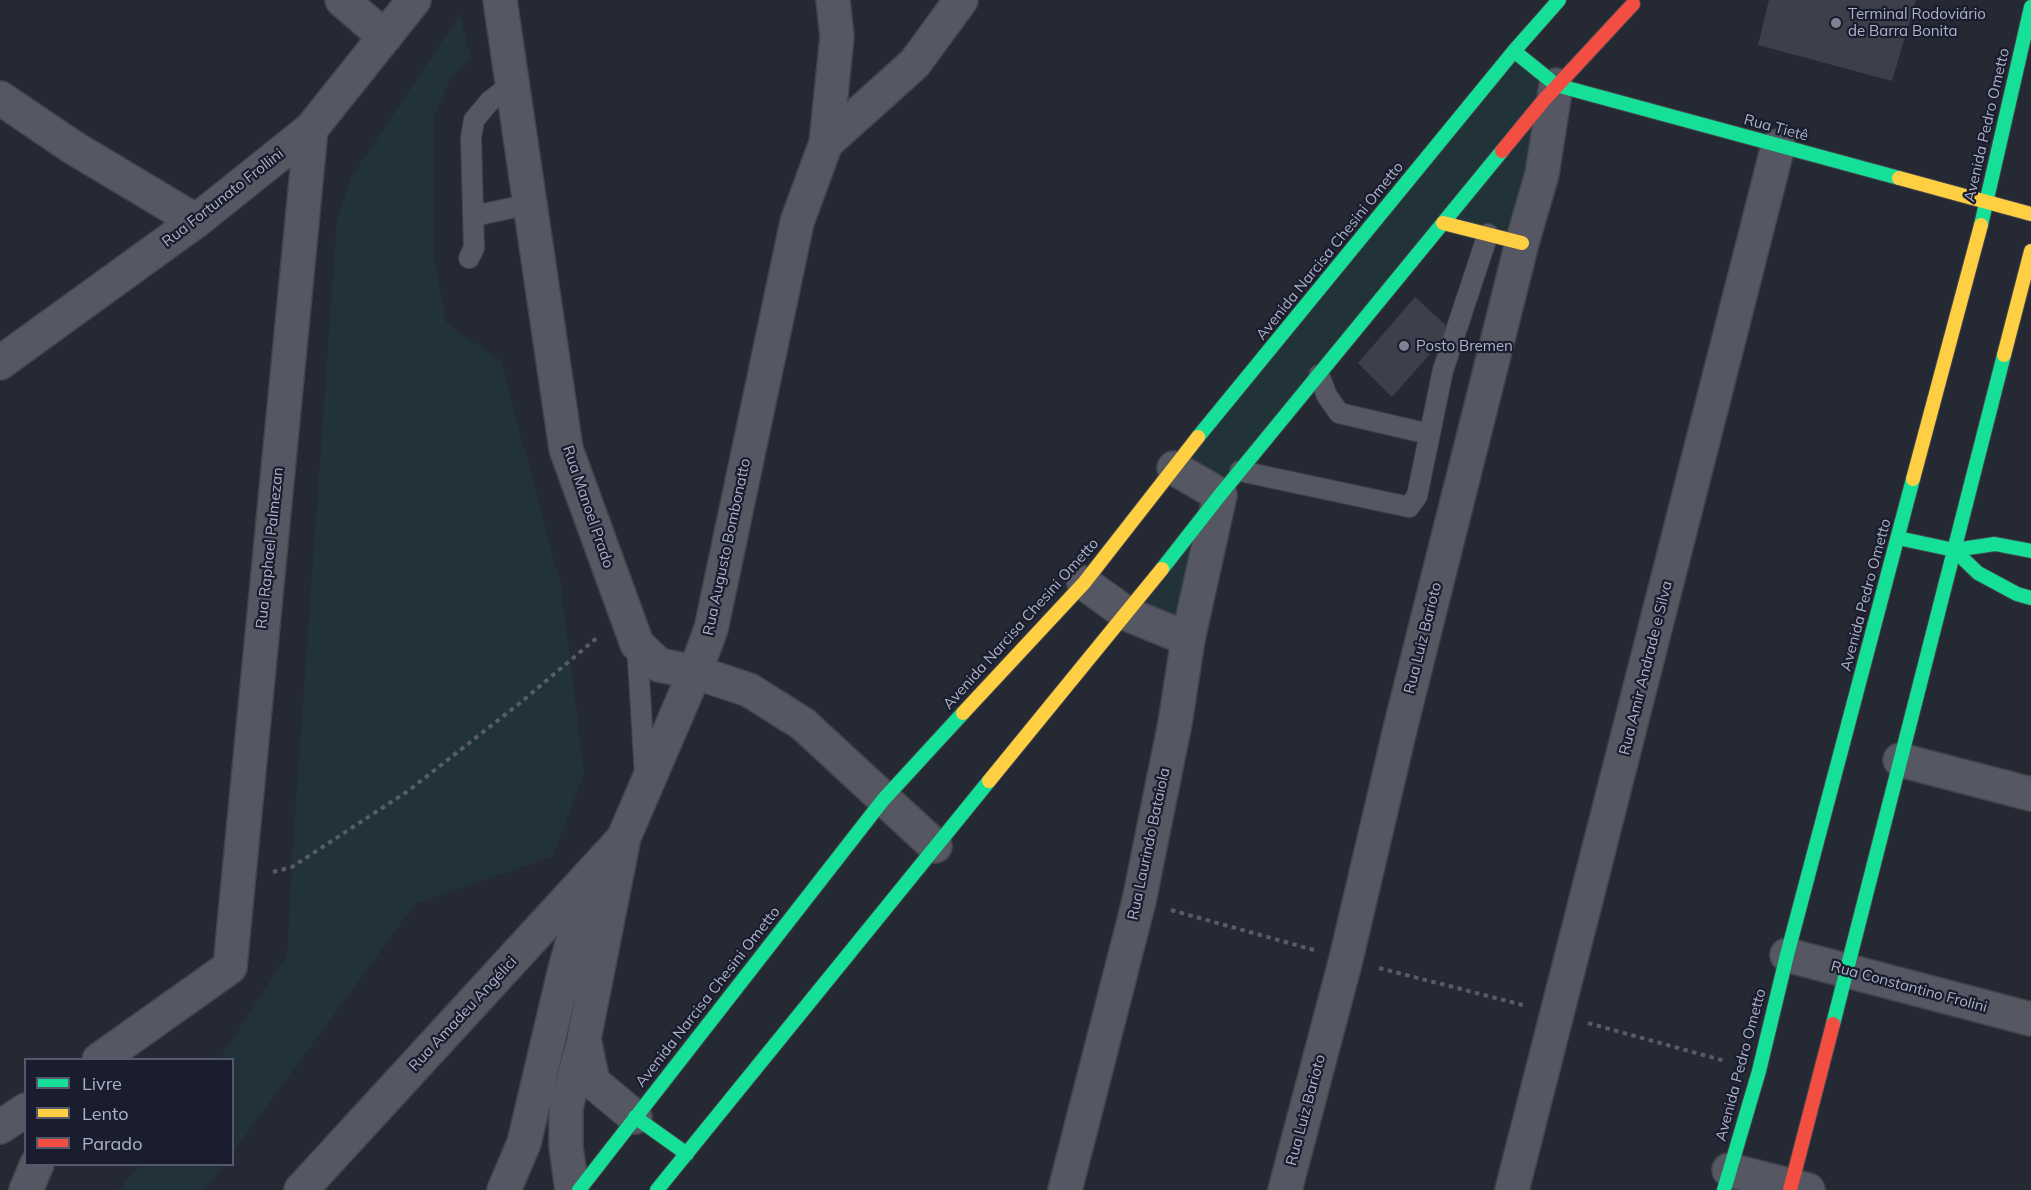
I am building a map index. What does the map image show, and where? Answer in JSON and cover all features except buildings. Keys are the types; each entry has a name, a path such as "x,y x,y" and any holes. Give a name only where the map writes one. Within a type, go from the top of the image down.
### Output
{"street":[{"path":"342,0 385,37"},
{"name":"Rua Fortunato Frollini","path":"0,363 196,221 311,129 414,0"},
{"name":"Rua Manoel Prado","path":"500,0 566,449 637,644 659,664 695,672 749,690 802,724 935,846"},
{"path":"826,143 837,37 833,0"},
{"name":"Rua Augusto Bombonatto","path":"635,1117 593,1082 584,1039 624,837 695,672 711,629 797,222 826,143 915,63 961,0"},
{"name":"Avenida Narcisa Chesini Ometto","path":"579,1190 884,800 1083,583 1514,51 1559,0"},
{"path":"657,1190 1556,85 1628,2 1649,0"},
{"name":"Avenida Pedro Ometto","path":"1727,1180 1759,1071 1787,955 1987,203 2031,7"},
{"path":"1514,51 1556,85"},
{"name":"Rua Tietê","path":"1556,85 2031,214"},
{"name":"Rua Luiz Barioto","path":"1285,1190 1346,959 1401,726 1522,243 1542,174 1556,85"},
{"path":"0,98 74,148 196,221"},
{"name":"Rua Raphael Palmezan","path":"100,1058 230,968 311,129"},
{"name":"Rua Amir Andrade e Silva","path":"1512,1190 1778,146"},
{"path":"1443,223 1522,243"},
{"path":"1727,1180 1796,1188 1846,971 2031,251"},
{"path":"1174,468 1230,483"},
{"name":"Rua Laurindo Bataiola","path":"1065,1190 1138,901 1175,723 1188,639 1230,483"},
{"path":"1898,538 1954,550 1995,544 2031,551"},
{"path":"1954,550 1978,573 2018,594 2031,598"},
{"path":"1083,583 1127,614 1188,639"},
{"path":"1900,760 2031,794"},
{"name":"Rua Amadeu Angélici","path":"301,1190 624,837"},
{"path":"480,1190 527,1108 542,1067 565,969 591,874"},
{"name":"Rua Constantino Frolini","path":"1787,955 2031,1019"},
{"path":"572,1190 566,1147 566,1107 584,1039"},
{"path":"527,1108 566,1107"},
{"path":"504,1190 524,1143 527,1108"},
{"path":"0,1127 24,1111"},
{"path":"635,1117 687,1154"},
{"path":"26,1190 36,1166"}],"lane":[{"path":"469,258 474,248 471,138 474,120 490,101 512,84"},
{"path":"474,216 530,204"},
{"path":"1230,483 1409,507 1417,496 1443,370 1488,234"},
{"path":"1319,375 1327,396 1339,413 1429,434"},
{"path":"637,644 645,789"}],"path":[{"path":"238,882 292,867 408,791 520,703 626,613"},
{"path":"1138,901 1346,959 1558,1014 1759,1071"}],"shaded area":[{"path":"460,15 471,59 450,78 434,117 434,255 446,323 501,361 561,586 584,773 553,856 415,904 234,1151 234,1058 220,1058 287,956 337,220 352,176"},
{"path":"1515,55 1549,85 1219,490 1179,466"},
{"path":"1551,96 1520,238 1449,221"},
{"path":"1213,510 1185,633 1133,612"},
{"path":"138,1166 223,1166 205,1190 119,1190"}],"traffic: fast":[{"path":"1198,437 1514,51 1559,0"},
{"path":"1981,225 2031,7"},
{"path":"1514,51 1556,85 1899,178"},
{"path":"1162,569 1502,151"},
{"path":"1833,1024 2004,355"},
{"path":"1724,1190 1759,1071 1787,955 1913,479"},
{"path":"1898,538 1954,550 1995,544 2031,551"},
{"path":"1954,550 1978,573 2017,594 2031,598"},
{"path":"579,1190 883,800 963,713"},
{"path":"657,1190 989,781"},
{"path":"635,1117 687,1154"}],"traffic: slow":[{"path":"1899,178 2031,214"},
{"path":"1443,223 1522,243"},
{"path":"1913,479 1981,225"},
{"path":"2004,355 2031,251"},
{"path":"963,713 1084,583 1198,437"},
{"path":"989,781 1162,569"}],"traffic: jam":[{"path":"1502,151 1543,101 1633,4"},
{"path":"1790,1190 1833,1024"}],"place":[{"name":"Terminal Rodoviário de Barra Bonita","path":"1836,23"},
{"name":"Posto Bremen","path":"1404,346"}]}
